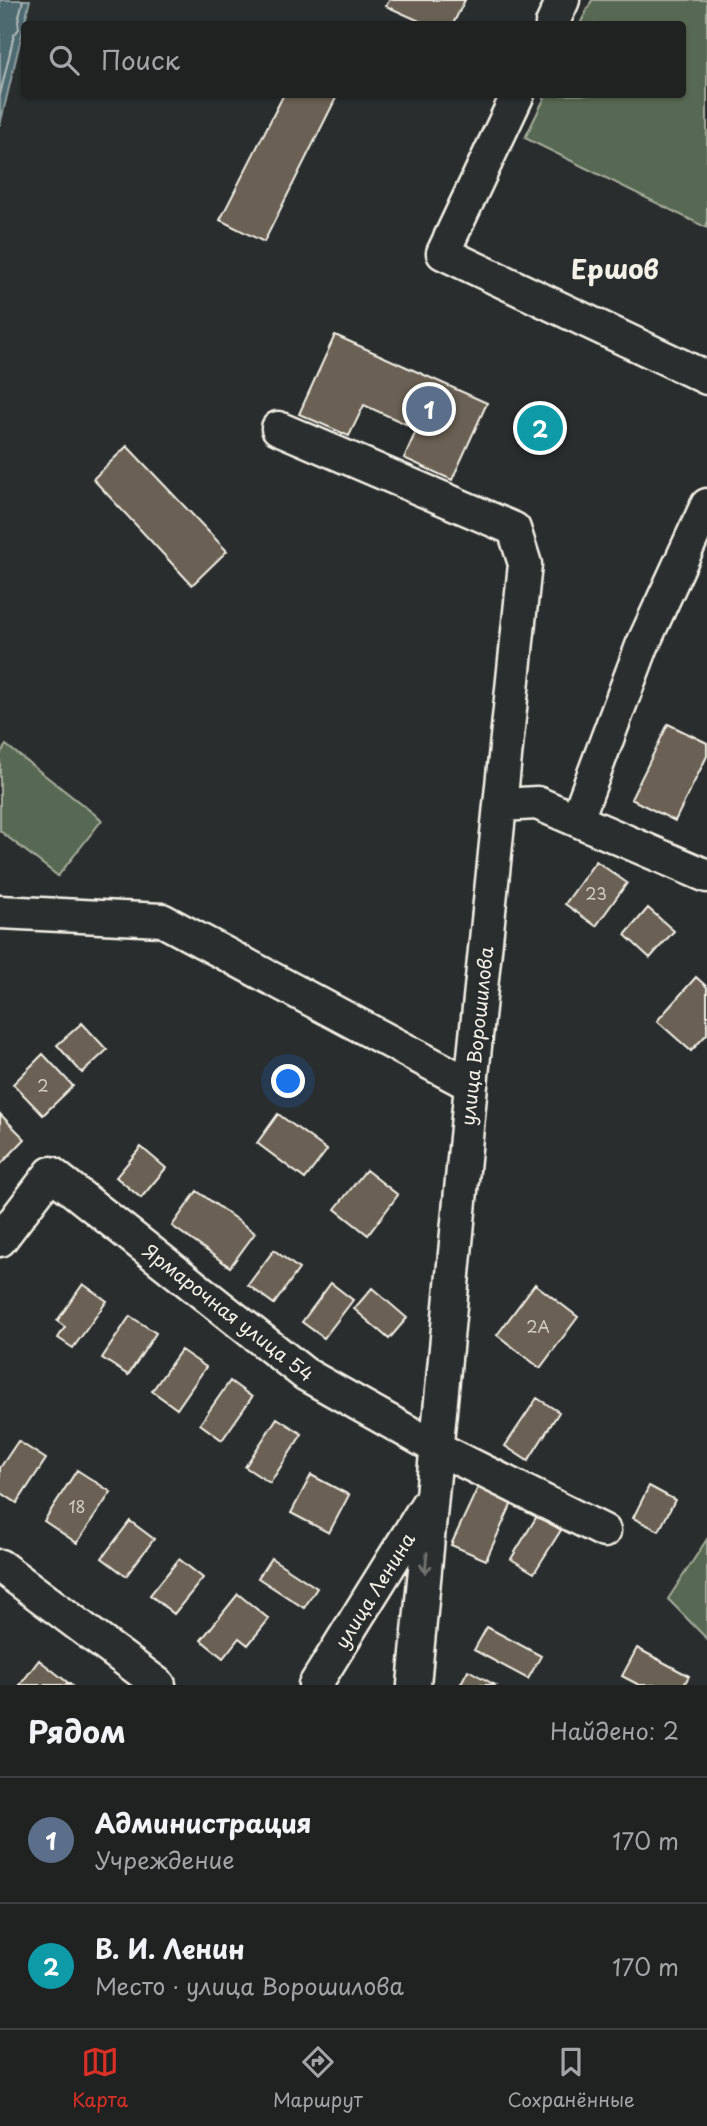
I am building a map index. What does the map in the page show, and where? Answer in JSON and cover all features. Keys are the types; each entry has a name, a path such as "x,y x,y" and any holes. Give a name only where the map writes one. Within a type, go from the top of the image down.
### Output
{"street":[{"path":"554,21 564,0"},
{"path":"517,98 443,253 707,378"},
{"name":"улица Ворошилова","path":"278,428 514,529 526,564 471,1085 414,1685"},
{"path":"577,818 642,646 707,505"},
{"path":"500,805 537,803 707,876"},
{"path":"0,912 162,920 471,1085"},
{"name":"Ярмарочная улица 54","path":"0,1240 51,1173 305,1374 435,1447 604,1531"},
{"name":"улица Ленина","path":"315,1685 433,1495"},
{"path":"0,1566 159,1685"}],"green space":[{"path":"592,0 707,0 707,228 525,138 545,98 686,98 686,21 582,21"},
{"path":"6,745 102,820 58,876 0,831 0,754"},
{"path":"707,1539 707,1639 668,1599"}],"water":[{"path":"0,0 30,0 25,21 21,21 21,38 0,125"}],"building":[{"path":"389,0 465,0 454,21 419,21 386,6"},
{"path":"282,98 336,98 264,242 220,220"},
{"path":"335,335 487,403 452,480 404,458 417,429 364,405 349,436 299,414"},
{"path":"127,446 227,551 192,585 93,479"},
{"path":"668,724 707,743 707,756 675,821 631,799"},
{"path":"596,861 627,883 596,926 565,904"},
{"path":"648,908 674,931 650,958 625,935"},
{"path":"696,977 707,987 707,1034 691,1051 657,1021"},
{"path":"82,1023 107,1050 82,1073 57,1045"},
{"path":"43,1054 73,1086 43,1115 13,1084"},
{"path":"0,1114 25,1139 0,1165"},
{"path":"278,1114 327,1150 305,1179 257,1143"},
{"path":"141,1147 166,1168 141,1198 116,1177"},
{"path":"366,1170 398,1195 368,1235 335,1209"},
{"path":"197,1191 255,1233 230,1267 172,1226"},
{"path":"274,1250 299,1269 274,1304 248,1285"},
{"path":"331,1283 353,1300 324,1338 302,1322"},
{"path":"83,1284 107,1301 73,1348 58,1338 65,1327 57,1321"},
{"path":"535,1284 578,1317 540,1368 497,1335"},
{"path":"372,1288 407,1318 389,1339 354,1309"},
{"path":"130,1316 156,1333 128,1375 102,1358"},
{"path":"181,1350 206,1367 177,1409 152,1391"},
{"path":"230,1381 252,1397 222,1440 200,1424"},
{"path":"537,1398 559,1412 528,1461 505,1446"},
{"path":"277,1418 302,1434 270,1483 245,1467"},
{"path":"18,1441 46,1459 17,1503 0,1492 0,1468"},
{"path":"77,1470 111,1492 77,1543 44,1521"},
{"path":"311,1475 349,1495 329,1533 291,1513"},
{"path":"649,1486 675,1500 659,1531 633,1518"},
{"path":"478,1487 512,1503 486,1560 451,1545"},
{"path":"537,1516 561,1530 534,1573 511,1559"},
{"path":"130,1521 154,1539 126,1576 102,1558"},
{"path":"271,1558 317,1588 304,1608 258,1578"},
{"path":"179,1559 203,1578 174,1614 150,1595"},
{"path":"238,1594 269,1619 248,1645 239,1638 223,1658 201,1640"},
{"path":"487,1627 541,1656 528,1679 474,1650"},
{"path":"637,1648 689,1676 684,1685 639,1685 622,1676"},
{"path":"39,1660 71,1685 20,1685"},
{"path":"468,1670 495,1685 460,1685"}],"place":[{"name":"Администрация","path":"429,409"},
{"name":"В. И. Ленин","path":"540,428"}],"district":[{"name":"Ершов","path":"615,268"}]}
